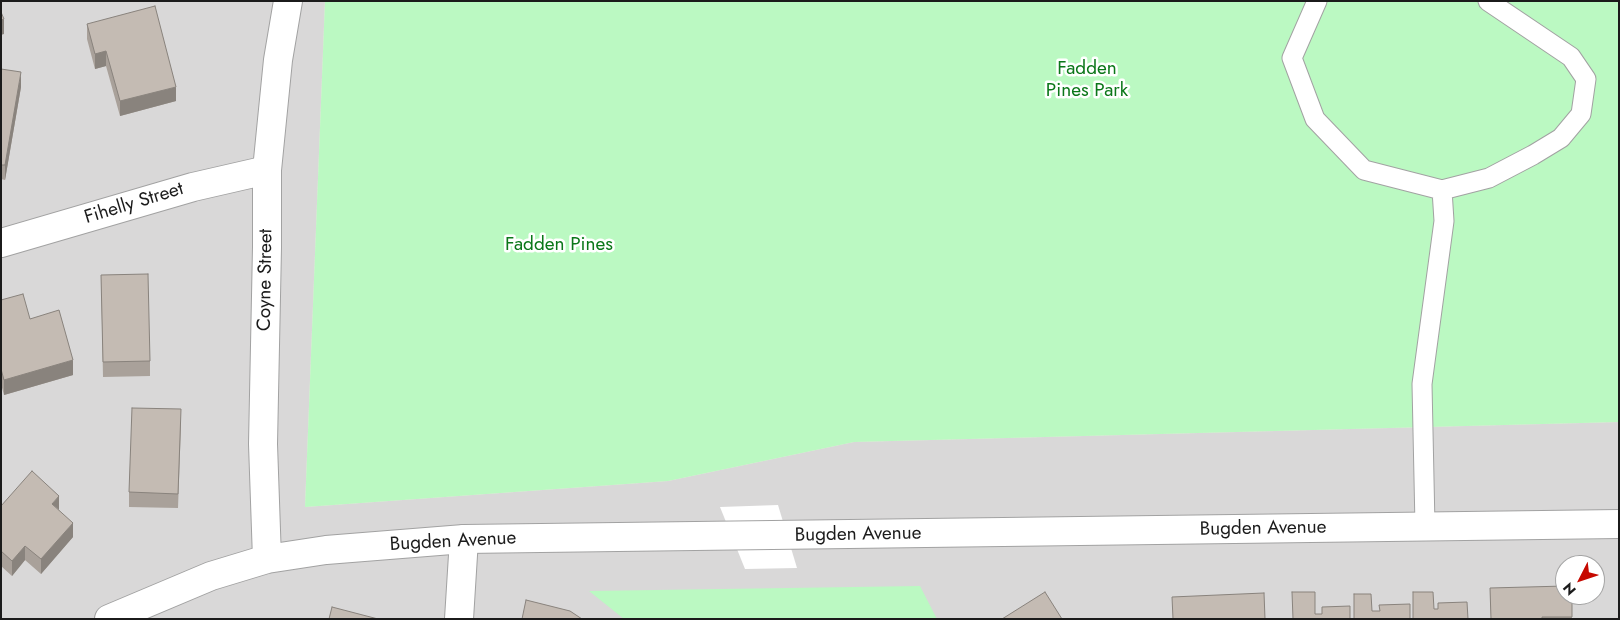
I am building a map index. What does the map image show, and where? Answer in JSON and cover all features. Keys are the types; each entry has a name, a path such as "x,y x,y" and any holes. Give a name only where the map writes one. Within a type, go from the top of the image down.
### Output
{"street":[{"name":"Coyne Street","path":"267,559 263,444 267,170 278,60 288,1"},
{"name":"Fihelly Street","path":"1,244 193,187 267,170"},
{"name":"Bugden Avenue","path":"109,619 211,576 267,559 326,550 464,539 1619,524"},
{"path":"459,619 464,539"}],"lane":[{"path":"1317,1 1292,58 1315,120 1364,170 1442,190 1489,178 1533,155 1562,138 1581,114 1586,79 1570,57 1488,1"},
{"path":"1425,526 1422,384 1444,222 1442,190"}],"shaded area":[{"path":"1,1 325,1 305,507 668,481 854,442 1619,422 1619,619 1,619"}],"green space":[{"name":"Fadden Pines","path":"325,1 1619,1 1619,422 854,442 668,481 305,507"},
{"path":"920,586 937,619 624,619 589,591"}],"pier":[{"path":"778,505 797,568 745,569 720,507"}],"building":[{"path":"155,6 176,87 120,101 106,51 95,54 87,24"},
{"path":"1,69 21,72 5,165 1,165"},
{"path":"148,274 150,361 103,362 101,275"},
{"path":"23,294 30,319 59,310 73,360 4,380 1,369 1,300"},
{"path":"132,408 181,409 178,494 129,492"},
{"path":"32,471 59,496 52,504 73,523 41,559 25,546 12,561 1,551 1,506"},
{"path":"1555,586 1555,605 1572,605 1572,617 1491,619 1490,588"},
{"path":"1045,592 1062,619 1002,619"},
{"path":"1292,592 1315,592 1315,614 1322,614 1322,607 1350,606 1350,619 1293,619"},
{"path":"1413,592 1433,592 1434,609 1438,609 1438,603 1467,602 1468,619 1413,619"},
{"path":"1264,593 1265,619 1173,619 1172,597"},
{"path":"1354,594 1371,594 1372,611 1380,611 1379,605 1410,604 1410,619 1354,619"},
{"path":"526,600 570,611 582,619 522,619"},
{"path":"332,607 378,619 329,619"}],"park label":[{"name":"Fadden Pines Park","path":"1087,80"}]}
